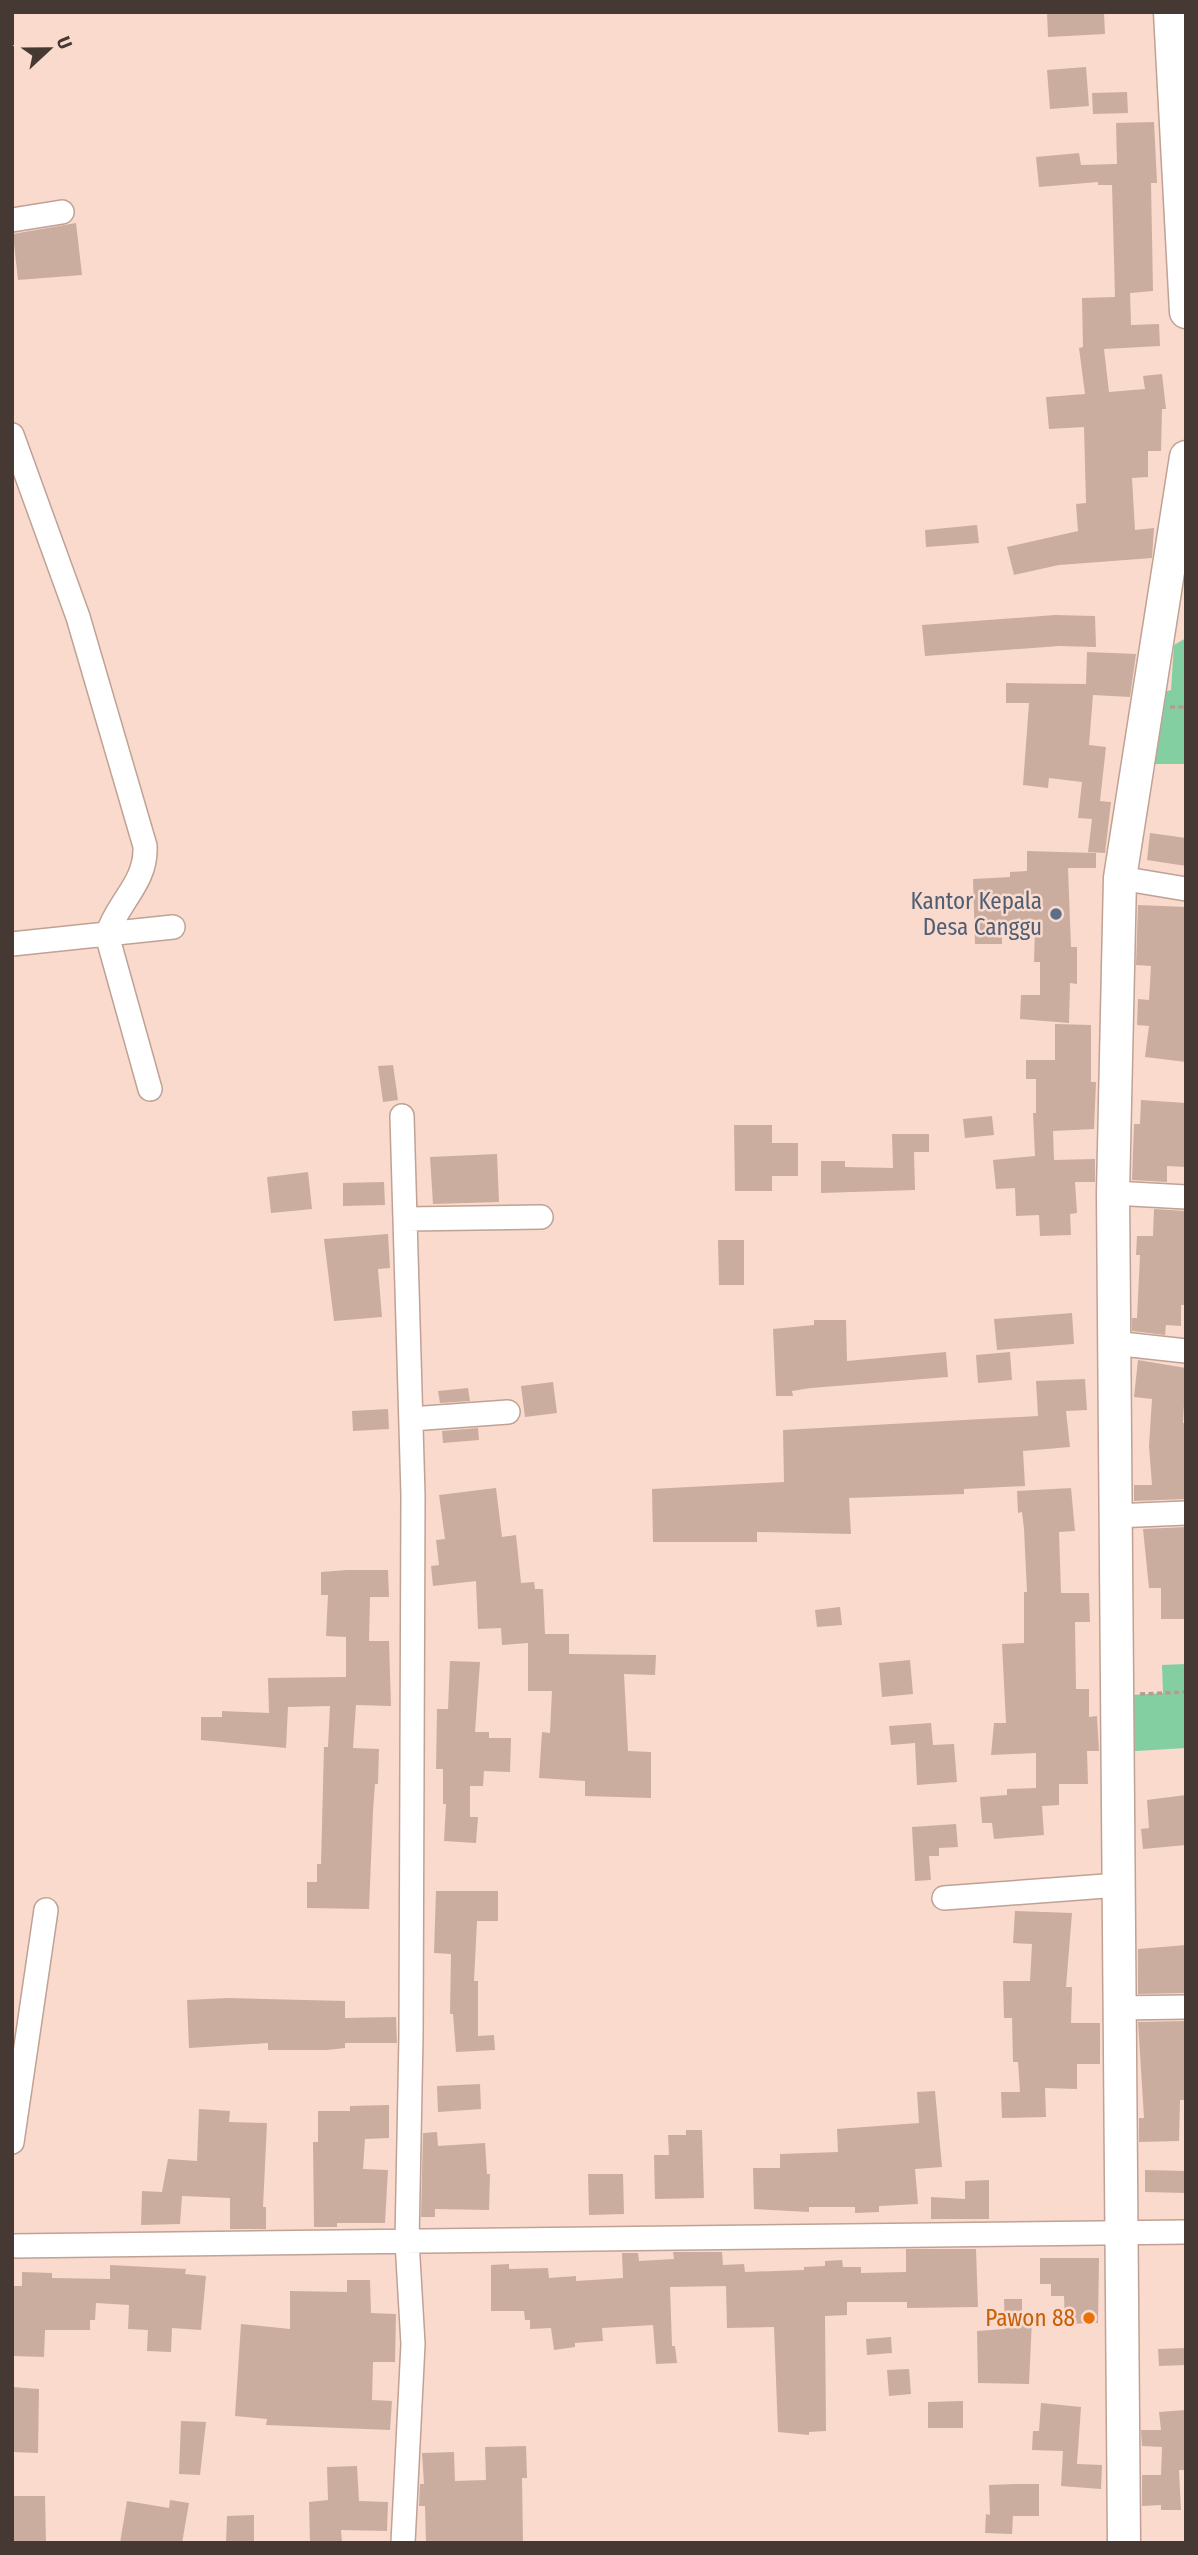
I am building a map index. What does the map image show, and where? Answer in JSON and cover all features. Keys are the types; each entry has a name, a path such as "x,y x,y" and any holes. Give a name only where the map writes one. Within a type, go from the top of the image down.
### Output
{"street":[{"path":"1170,12 1186,312"},
{"path":"12,220 62,212"},
{"path":"12,435 78,617 145,846 144,869 140,879 114,917 107,935 150,1089"},
{"path":"1124,2543 1124,2231 1117,2008 1119,1885 1113,1343 1113,1193 1120,878 1186,457"},
{"path":"1120,878 1186,889"},
{"path":"12,944 173,927"},
{"path":"402,1116 411,1419 413,1804 407,2241 413,2344 403,2543"},
{"path":"1113,1193 1186,1197"},
{"path":"407,1219 541,1217"},
{"path":"1113,1343 1186,1351"},
{"path":"411,1419 508,1412"},
{"path":"1114,1516 1186,1513"},
{"path":"944,1898 1119,1885"},
{"path":"12,2142 46,1910"},
{"path":"1117,2008 1186,2007"},
{"path":"12,2246 1186,2232"}],"path":[{"path":"1117,1696 1186,1692"}],"green space":[{"path":"1186,638 1186,764 1152,764 1163,692 1171,690 1174,645"},
{"path":"1186,1664 1186,1748 1120,1752 1117,1696 1163,1693 1162,1665"}],"building":[{"path":"1047,12 1104,12 1105,34 1048,37"},
{"path":"1086,67 1089,106 1050,109 1047,70"},
{"path":"1127,92 1128,113 1093,114 1092,93"},
{"path":"1154,122 1157,183 1151,183 1153,291 1130,293 1131,325 1159,324 1160,346 1104,349 1109,392 1145,389 1143,376 1162,374 1166,409 1162,409 1161,451 1148,451 1148,477 1132,478 1135,530 1154,528 1152,558 1059,565 1014,575 1007,547 1078,531 1076,504 1086,503 1084,427 1049,429 1046,397 1085,394 1079,348 1083,347 1082,298 1115,297 1112,185 1098,185 1098,182 1039,187 1036,157 1079,153 1081,165 1117,164 1116,123"},
{"path":"76,223 82,275 18,280 13,234"},
{"path":"977,525 979,543 926,547 925,530"},
{"path":"1055,615 1095,616 1096,647 1059,646 925,656 922,625"},
{"path":"1087,652 1136,654 1130,697 1093,695 1089,745 1106,747 1100,801 1111,802 1105,853 1088,852 1092,819 1078,818 1082,782 1049,778 1048,788 1023,785 1029,703 1006,703 1006,683 1086,684"},
{"path":"1150,833 1186,838 1186,866 1147,860"},
{"path":"1027,851 1096,853 1096,868 1068,868 1071,947 1077,947 1077,984 1070,983 1069,1023 1020,1019 1021,995 1040,995 1040,962 1034,962 1035,927 1002,929 1002,944 975,944 973,879 1010,877 1010,872 1027,871"},
{"path":"1138,905 1186,907 1186,1062 1145,1057 1149,1026 1137,1025 1138,999 1149,1000 1151,966 1136,965"},
{"path":"1055,1024 1091,1025 1091,1082 1096,1082 1094,1129 1053,1131 1054,1160 1095,1159 1095,1182 1075,1182 1077,1213 1070,1214 1071,1235 1040,1236 1039,1215 1016,1216 1015,1188 996,1189 993,1160 1035,1156 1033,1113 1036,1113 1036,1079 1026,1079 1026,1060 1055,1060"},
{"path":"393,1065 398,1100 383,1102 378,1066"},
{"path":"1141,1100 1186,1103 1186,1167 1167,1166 1167,1182 1132,1180 1134,1124 1140,1124"},
{"path":"992,1116 994,1135 965,1138 963,1119"},
{"path":"734,1125 772,1125 772,1143 798,1143 798,1176 772,1176 772,1191 735,1191"},
{"path":"892,1134 929,1134 929,1152 914,1152 915,1190 821,1193 821,1161 845,1161 845,1167 893,1168"},
{"path":"497,1154 499,1202 433,1204 430,1157"},
{"path":"308,1172 312,1209 271,1213 267,1177"},
{"path":"384,1182 385,1205 343,1206 343,1183"},
{"path":"1154,1209 1186,1211 1186,1305 1181,1305 1181,1326 1166,1325 1165,1335 1132,1331 1132,1318 1137,1318 1140,1255 1136,1255 1137,1236 1153,1236"},
{"path":"388,1234 390,1268 378,1269 382,1317 334,1321 324,1239"},
{"path":"718,1240 744,1240 744,1285 719,1285"},
{"path":"1072,1313 1074,1344 997,1350 994,1319"},
{"path":"814,1320 846,1320 847,1361 946,1352 948,1377 811,1388 792,1391 793,1396 776,1396 773,1329 814,1325"},
{"path":"1010,1352 1012,1380 978,1383 976,1355"},
{"path":"1138,1360 1186,1368 1183,1423 1186,1423 1186,1499 1134,1501 1134,1485 1152,1485 1149,1446 1152,1399 1134,1397"},
{"path":"1085,1379 1087,1410 1066,1411 1070,1447 1023,1451 1025,1486 964,1489 964,1494 849,1498 851,1534 757,1532 757,1542 653,1542 652,1489 784,1482 783,1430 1038,1416 1036,1381"},
{"path":"553,1382 557,1413 525,1417 521,1386"},
{"path":"468,1388 470,1401 440,1403 438,1391"},
{"path":"388,1409 389,1429 353,1431 352,1411"},
{"path":"478,1428 479,1440 443,1443 442,1431"},
{"path":"496,1488 502,1537 516,1535 521,1583 534,1582 535,1589 543,1589 545,1634 569,1634 569,1654 656,1655 655,1675 624,1674 628,1751 651,1752 651,1798 585,1796 585,1781 539,1778 542,1732 550,1733 552,1691 528,1691 528,1643 502,1645 501,1628 478,1629 476,1581 433,1586 431,1566 439,1565 436,1540 445,1539 439,1495"},
{"path":"1071,1488 1075,1531 1059,1532 1061,1593 1089,1593 1090,1622 1075,1622 1076,1689 1089,1689 1089,1717 1097,1716 1099,1751 1087,1751 1088,1784 1059,1784 1059,1805 1042,1806 1044,1835 994,1839 992,1823 982,1823 980,1797 1007,1795 1007,1789 1036,1788 1036,1753 991,1755 994,1723 1006,1723 1002,1644 1024,1643 1024,1592 1027,1592 1024,1529 1022,1512 1018,1513 1017,1491"},
{"path":"1186,1527 1185,1619 1161,1619 1161,1588 1149,1588 1143,1529"},
{"path":"388,1570 389,1597 370,1597 369,1641 389,1641 391,1706 356,1705 353,1748 379,1749 378,1784 375,1784 373,1811 369,1909 307,1908 307,1882 317,1882 317,1864 321,1864 324,1747 328,1747 330,1706 288,1707 286,1748 201,1740 201,1717 222,1717 222,1711 269,1713 268,1678 346,1677 346,1637 326,1636 328,1595 321,1595 321,1572"},
{"path":"840,1607 842,1625 817,1627 815,1610"},
{"path":"910,1660 913,1694 882,1697 879,1663"},
{"path":"450,1661 480,1662 475,1732 489,1732 489,1738 511,1738 510,1772 484,1771 483,1786 470,1786 470,1817 478,1817 476,1843 444,1841 446,1804 443,1804 443,1769 436,1769 437,1709 448,1709"},
{"path":"931,1723 933,1745 954,1744 957,1782 917,1785 915,1743 891,1745 889,1726"},
{"path":"1186,1795 1186,1845 1143,1849 1141,1829 1149,1828 1147,1800"},
{"path":"956,1824 958,1847 939,1848 939,1856 929,1856 931,1880 915,1881 912,1827"},
{"path":"436,1891 498,1891 498,1921 477,1921 474,1981 478,1981 478,2036 494,2035 495,2050 456,2052 453,2014 450,2014 451,1954 434,1953"},
{"path":"1015,1911 1072,1913 1066,1987 1072,1987 1071,2023 1100,2023 1100,2064 1077,2064 1077,2089 1045,2088 1046,2117 1002,2118 1001,2092 1020,2092 1018,2062 1013,2062 1012,2018 1004,2018 1003,1981 1030,1981 1032,1944 1013,1943"},
{"path":"1186,1945 1186,1993 1138,1994 1138,1949"},
{"path":"228,1998 345,2001 345,2018 396,2017 397,2043 345,2043 345,2048 327,2050 268,2050 268,2043 189,2048 187,2000"},
{"path":"1186,2021 1186,2100 1180,2100 1179,2141 1139,2142 1139,2118 1144,2118 1138,2022"},
{"path":"480,2084 481,2109 438,2112 437,2086"},
{"path":"935,2091 942,2167 915,2169 918,2204 879,2206 879,2212 855,2213 855,2207 809,2207 809,2212 754,2209 753,2168 780,2168 780,2154 838,2152 837,2129 919,2123 917,2092"},
{"path":"389,2105 389,2138 365,2139 363,2169 388,2170 385,2223 337,2223 337,2227 314,2227 313,2142 318,2142 318,2111 350,2111 350,2106"},
{"path":"199,2109 230,2111 229,2122 267,2123 263,2207 266,2207 266,2229 230,2229 230,2198 182,2196 180,2224 141,2225 142,2191 162,2192 168,2159 197,2161"},
{"path":"686,2130 702,2130 704,2198 655,2199 654,2155 669,2155 668,2135 686,2135"},
{"path":"437,2132 438,2146 485,2143 487,2174 490,2174 489,2210 435,2209 435,2217 421,2217 423,2133"},
{"path":"1145,2170 1186,2171 1186,2193 1145,2192"},
{"path":"588,2174 623,2174 624,2214 589,2215"},
{"path":"989,2180 989,2219 931,2219 931,2197 965,2199 965,2181"},
{"path":"906,2249 976,2249 978,2307 907,2308 907,2302 847,2302 847,2315 825,2316 826,2431 809,2432 809,2435 778,2432 774,2327 727,2328 726,2286 670,2287 672,2346 675,2346 677,2363 656,2364 653,2325 602,2328 603,2341 575,2343 575,2347 554,2350 551,2328 530,2329 530,2320 525,2320 524,2311 491,2311 491,2265 509,2264 509,2269 548,2268 549,2278 576,2276 576,2281 623,2278 622,2253 638,2253 639,2261 674,2259 673,2252 722,2252 723,2265 744,2264 745,2272 804,2270 804,2267 825,2266 825,2261 842,2260 843,2267 861,2267 861,2273 906,2272"},
{"path":"1040,2258 1099,2258 1098,2323 1065,2324 1064,2296 1051,2296 1051,2284 1040,2284"},
{"path":"110,2265 186,2269 185,2274 206,2276 201,2330 172,2328 171,2352 147,2351 148,2330 128,2329 129,2305 96,2303 95,2320 90,2320 90,2330 45,2330 44,2357 12,2356 12,2286 22,2286 22,2272 52,2273 52,2278 110,2279"},
{"path":"347,2280 370,2280 371,2313 396,2314 395,2362 373,2362 372,2400 392,2401 390,2430 266,2425 267,2419 235,2416 241,2324 290,2329 290,2291 347,2292"},
{"path":"1004,2299 1022,2299 1022,2319 1032,2319 1029,2384 978,2383 977,2331 1005,2329"},
{"path":"891,2337 892,2353 867,2355 866,2339"},
{"path":"1186,2348 1186,2365 1159,2366 1158,2349"},
{"path":"909,2369 911,2394 889,2396 887,2370"},
{"path":"12,2387 39,2389 38,2453 12,2452"},
{"path":"963,2401 963,2428 928,2428 928,2402"},
{"path":"1041,2403 1081,2407 1077,2464 1102,2465 1101,2489 1061,2486 1063,2451 1032,2450 1033,2431 1039,2431"},
{"path":"1186,2410 1186,2470 1179,2470 1181,2510 1161,2510 1161,2505 1142,2506 1142,2475 1161,2475 1162,2447 1142,2446 1141,2430 1161,2430 1159,2412"},
{"path":"181,2421 206,2422 200,2475 179,2474"},
{"path":"526,2446 527,2478 522,2478 523,2543 426,2543 425,2506 419,2506 420,2484 424,2484 422,2453 454,2452 455,2481 486,2480 485,2447"},
{"path":"357,2466 359,2501 388,2502 387,2531 341,2530 342,2543 310,2543 309,2502 328,2500 327,2467"},
{"path":"1039,2484 1039,2516 1013,2516 1012,2534 985,2533 986,2514 990,2515 989,2485"},
{"path":"12,2496 45,2496 46,2543 12,2543"},
{"path":"170,2500 189,2503 182,2543 120,2543 127,2501 169,2508"},
{"path":"254,2515 254,2543 226,2543 227,2516"}],"place":[{"name":"Kantor Kepala Desa Canggu","path":"1056,914"},
{"name":"Pawon 88","path":"1089,2318"}]}
